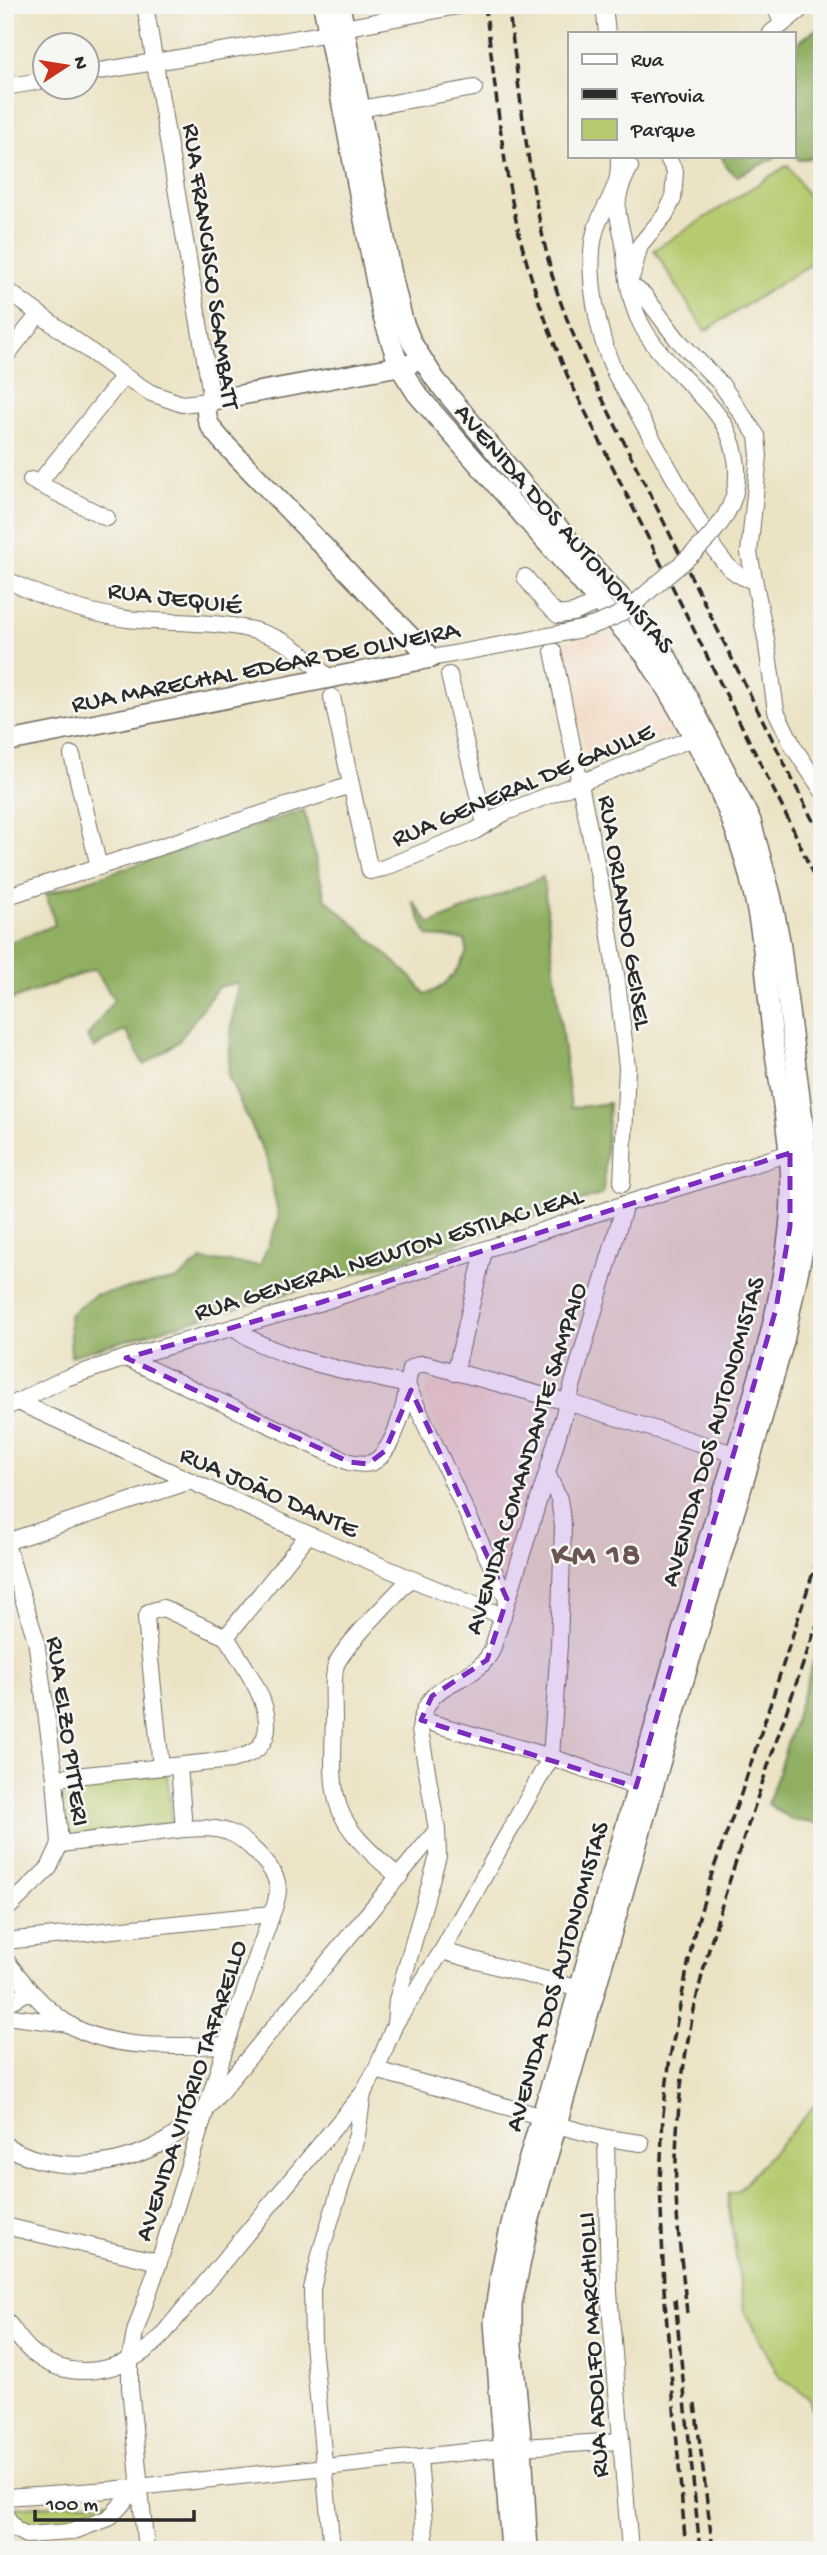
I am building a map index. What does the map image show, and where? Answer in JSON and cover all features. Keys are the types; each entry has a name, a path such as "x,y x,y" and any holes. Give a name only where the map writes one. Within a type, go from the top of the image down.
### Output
{"main road":[{"name":"AVENIDA DOS AUTONOMISTAS","path":"323,5 336,30 360,109 401,310 412,343 435,379 656,640 745,809 761,852 780,940 804,1129 808,1202 805,1240 784,1341 744,1478 579,1989 550,2121"},
{"name":"AVENIDA DOS AUTONOMISTAS","path":"340,5 336,30 382,314 399,366 417,394 645,655 668,689 693,738 743,850 762,942 792,1192 785,1265 760,1370 734,1454 645,1786 550,2121 506,2244 497,2286 494,2322 516,2453 528,2550"},
{"path":"208,401 424,362"},
{"name":"RUA FRANCISCO SGAMBATT","path":"208,401 205,414 211,428 223,442 430,658"},
{"name":"RUA MARECHAL EDGAR DE OLIVEIRA","path":"5,742 331,688 430,658"},
{"path":"734,1454 740,1462 744,1478"},
{"name":"AVENIDA DOS AUTONOMISTAS","path":"511,2550 516,2453"}],"street":[{"name":"RUA FRANCISCO SGAMBATT","path":"145,5 209,388 208,401"},
{"path":"102,70 463,5"},
{"path":"604,5 607,32"},
{"path":"774,5 777,29"},
{"path":"777,29 806,5"},
{"path":"5,88 32,83"},
{"path":"360,109 474,88"},
{"path":"592,247 607,234 638,231 665,215 673,199 676,181 669,158"},
{"name":"RUA MARECHAL EDGAR DE OLIVEIRA","path":"430,658 594,625 622,612 708,540 724,519 733,499 736,483 733,446 727,429 717,414 649,339 637,317 626,276 638,231 618,215 619,190 630,160"},
{"path":"619,190 599,219 592,247 598,323 603,344 615,373 715,550 733,571 754,580"},
{"path":"638,231 631,290 644,295 677,339 721,384 755,431 760,456 748,543 776,711 794,748 822,790"},
{"path":"5,289 124,376 170,401 189,405 208,401"},
{"path":"5,357 39,314"},
{"path":"107,518 34,482 124,376"},
{"path":"525,577 558,615 574,613 600,601"},
{"name":"RUA JEQUIÉ","path":"5,579 66,605 123,618 232,626 283,641 299,651 331,688"},
{"name":"RUA ORLANDO GEISEL","path":"553,651 606,912 627,1067 622,1184"},
{"path":"449,675 485,824"},
{"path":"5,897 351,785 331,688"},
{"name":"RUA GENERAL DE GAULLE","path":"351,785 370,871 384,868 464,835 503,813 693,738"},
{"path":"72,755 99,867"},
{"name":"RUA GENERAL NEWTON ESTILAC LEAL","path":"12,1405 66,1378 126,1358 321,1302 789,1153"},
{"name":"AVENIDA COMANDANTE SAMPAIO","path":"421,1720 432,1696 488,1660 547,1473 625,1204"},
{"path":"455,1373 484,1251"},
{"path":"234,1327 247,1339 276,1352 407,1385"},
{"path":"126,1358 349,1462 361,1464 377,1459 385,1451 404,1407 410,1369 420,1364 567,1402 734,1454"},
{"path":"407,1385 507,1599"},
{"name":"RUA JOÃO DANTE","path":"12,1405 410,1579 503,1616"},
{"path":"5,2319 32,2352 56,2366 74,2371 90,2371 130,2361 145,2353 363,2093 376,2070 395,2024 442,1951 551,1757 559,1645 563,1526 559,1499 547,1473"},
{"path":"5,1541 191,1481"},
{"path":"226,1637 308,1535"},
{"name":"RUA ELZO PITTERI","path":"5,1541 36,1640 55,1778 60,1844 49,1868 5,1911"},
{"path":"399,1877 357,1840 344,1823 334,1795 333,1740 336,1665 410,1579"},
{"path":"55,1778 232,1760 259,1747 267,1726 262,1702 226,1637 163,1608 149,1612 146,1619 161,1767"},
{"path":"395,2024 397,2000 437,1863 437,1830 422,1746 421,1720 645,1786"},
{"path":"179,1766 184,1829"},
{"name":"AVENIDA VITÓRIO TAFARELLO","path":"60,1844 204,1827 230,1832 247,1843 274,1874 278,1895 226,2045 135,2332 130,2361 138,2487 146,2550"},
{"path":"6,2151 51,2162 87,2165 112,2161 152,2148 172,2137 207,2109 437,1830"},
{"path":"5,1941 271,1914"},
{"path":"442,1951 579,1989"},
{"path":"5,1959 30,1991 69,2024 86,2032 136,2043 226,2045"},
{"path":"5,2004 30,1991"},
{"path":"5,2016 69,2024"},
{"path":"376,2070 606,2138 640,2143"},
{"path":"332,2550 313,2343 312,2289 314,2274 357,2135 363,2093"},
{"name":"RUA ADOLFO MARCHIOLLI","path":"606,2138 609,2292 630,2550"},
{"path":"5,2226 159,2262"},
{"path":"5,2497 138,2487 419,2457 516,2453 620,2441"},
{"path":"419,2457 426,2550"},
{"path":"5,2515 15,2529 26,2535 72,2532 109,2518 138,2487"}],"highlighted area":[{"path":"790,1153 790,1226 776,1309 636,1787 421,1720 432,1696 487,1660 507,1599 411,1390 385,1451 368,1464 349,1462 126,1358 322,1302"}],"shaded area":[{"path":"617,630 646,668 677,730 591,764 587,759 563,643"},
{"path":"441,1377 449,1377 545,1410 550,1415 507,1568 497,1564 425,1397 432,1382"}],"green space":[{"path":"822,25 822,152 799,160 796,156 796,44"},
{"path":"722,158 774,158 737,176 728,169"},
{"path":"788,165 822,218 822,257 705,331 654,250"},
{"path":"304,810 325,898 411,977 425,994 445,984 467,952 465,940 428,936 412,900 430,924 543,877 571,1108 609,1103 603,1194 406,1259 71,1356 69,1315 95,1295 178,1279 201,1260 260,1265 279,1218 266,1157 228,1076 238,983 218,987 178,1042 144,1065 126,1030 94,1048 87,1037 114,1000 95,969 5,1002 5,944 55,925 46,894"},
{"path":"822,1634 822,1824 792,1820 768,1804"},
{"path":"167,1774 172,1823 65,1836 61,1785"},
{"path":"822,2097 822,2449 809,2398 779,2376 744,2310 727,2194 737,2192"},
{"path":"108,2500 113,2507 97,2516 74,2523 40,2528 28,2526 17,2519 14,2508"}],"railway":[{"path":"485,5 512,201 528,267 553,341 568,377 794,831 822,895"},
{"path":"508,5 535,199 553,279 563,309 594,382 822,839"},
{"path":"686,2550 664,2289 660,2182 663,2114 670,2057 694,1934 822,1545"},
{"path":"687,2313 676,2179 678,2114 691,2026 700,1982 724,1897 822,1611"},
{"path":"675,2299 700,2550"},
{"path":"695,2404 713,2550"}],"district":[{"name":"KM 18","path":"597,1551"}]}
